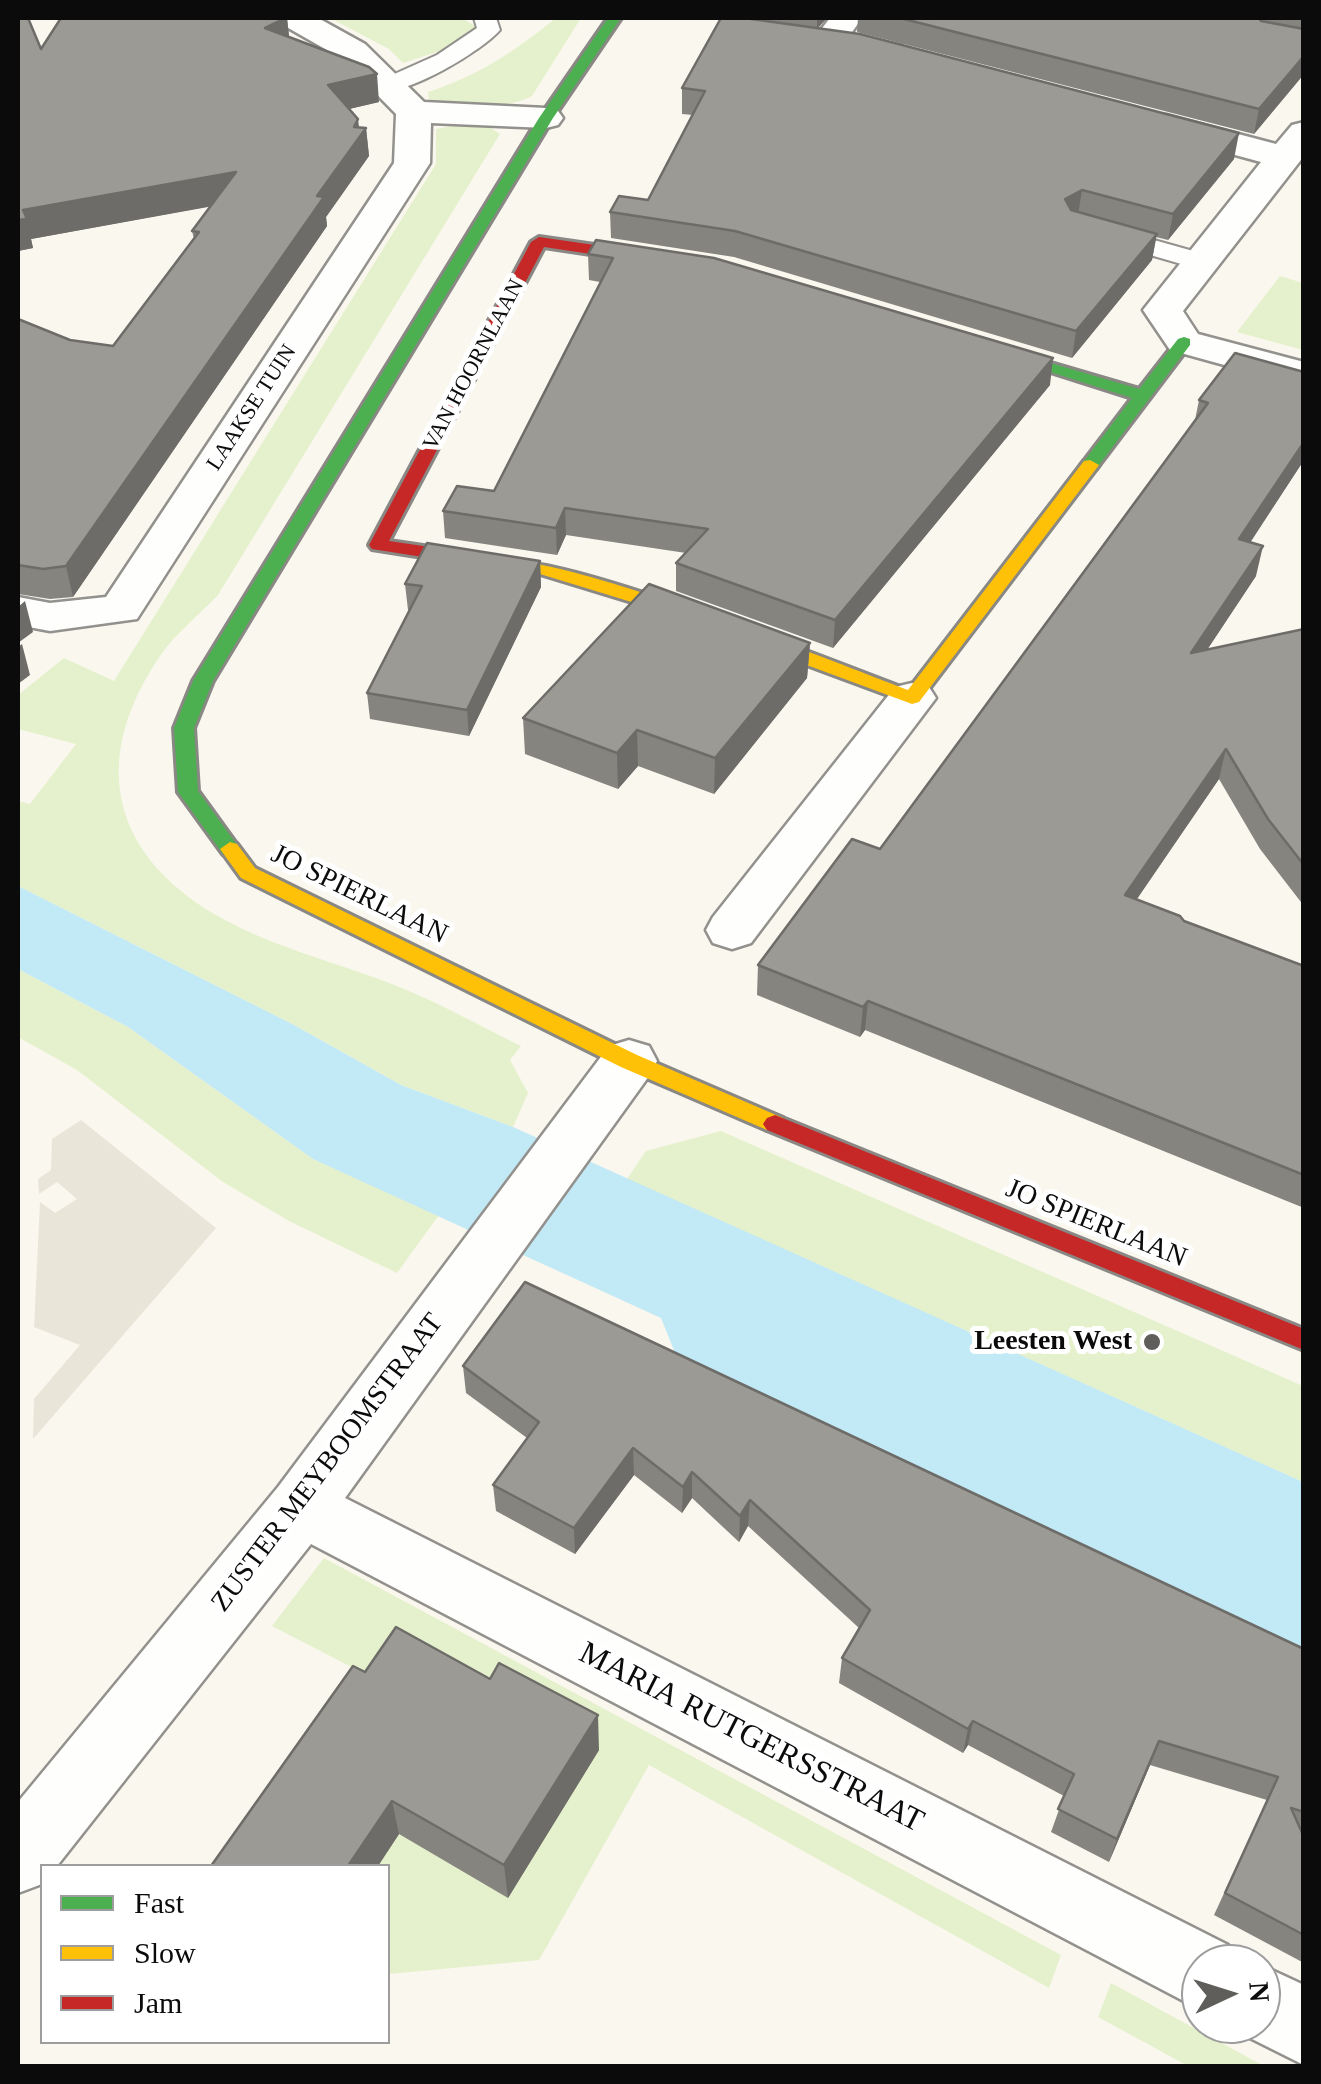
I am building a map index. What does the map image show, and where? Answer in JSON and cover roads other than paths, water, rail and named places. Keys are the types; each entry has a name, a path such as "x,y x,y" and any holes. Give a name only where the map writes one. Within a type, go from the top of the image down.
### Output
{"street":[{"path":"296,18 353,51 402,98 546,118"},
{"name":"JO SPIERLAAN","path":"614,18 546,118 203,681 184,728 188,792 248,873 629,1061 842,1153 1304,1340"},
{"path":"829,33 918,60"},
{"name":"LAAKSE TUIN","path":"18,611 50,617 121,608 412,163 402,98"},
{"path":"1125,115 1294,145 1164,310 1184,342 1304,375"},
{"name":"VAN HOORNLAAN","path":"684,263 539,242 378,545 542,569 668,608 912,698"},
{"path":"964,342 1142,396"},
{"path":"732,930 1184,342"},
{"name":"ZUSTER MEYBOOMSTRAAT","path":"18,1858 301,1506 629,1061"},
{"name":"MARIA RUTGERSSTRAAT","path":"301,1506 1181,1962"},
{"path":"1281,2014 1304,2027"}],"lane":[{"path":"402,98 445,60 488,30 485,18"},
{"path":"1078,227 1202,262"}],"water":[{"path":"18,886 294,1025 401,1085 513,1127 1303,1482 1303,1651 684,1375 661,1318 313,1159 128,1027 18,969"}],"place":[{"name":"Leesten West","path":"1152,1342"}]}
